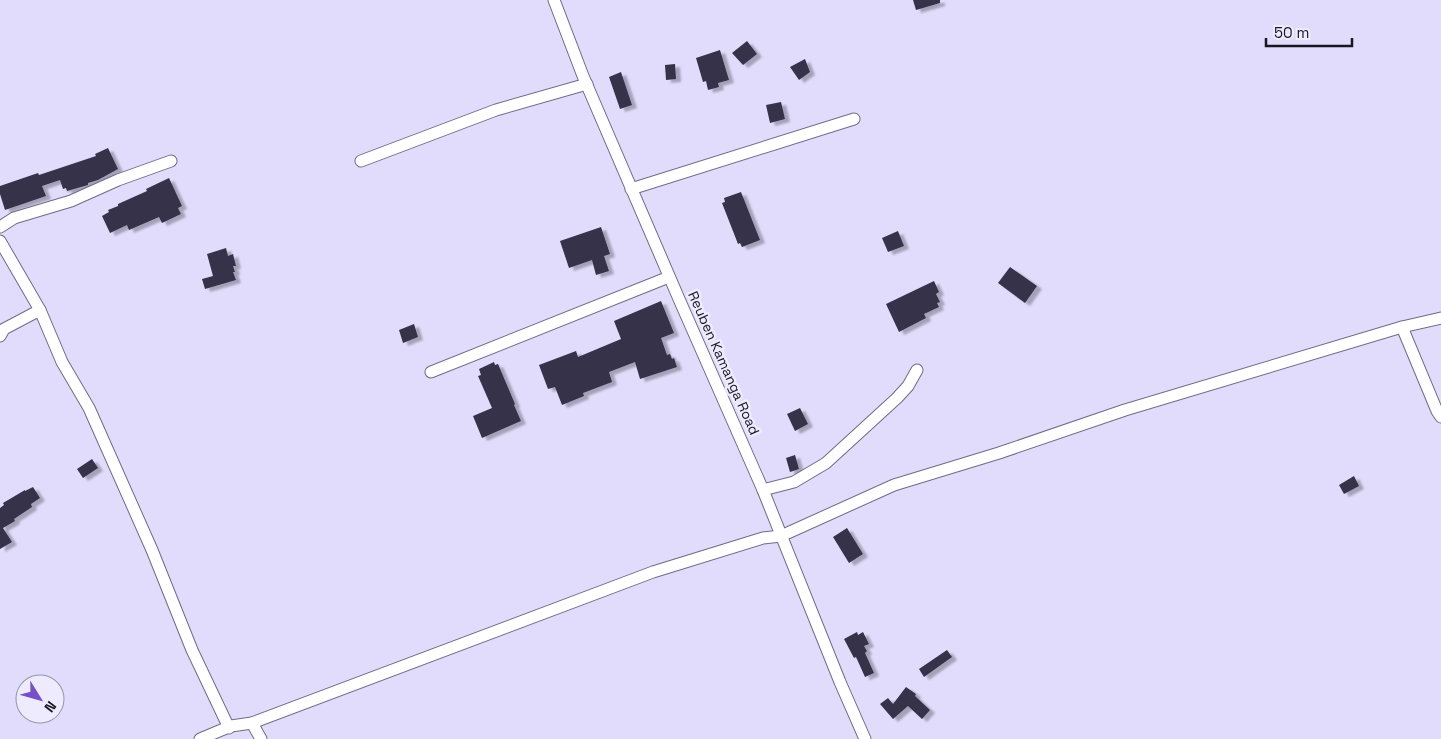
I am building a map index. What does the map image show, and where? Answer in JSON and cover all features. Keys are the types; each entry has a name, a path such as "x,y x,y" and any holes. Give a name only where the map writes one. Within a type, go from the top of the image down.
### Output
{"street":[{"name":"Reuben Kamanga Road","path":"554,0 631,188 763,490 840,682 865,739"},
{"path":"361,161 496,110 587,84"},
{"path":"631,188 854,119"},
{"path":"0,227 14,218 71,201 118,180 171,161"},
{"path":"0,241 40,310 62,362 89,408 152,550 192,650 229,728"},
{"path":"432,372 669,277"},
{"path":"0,336 4,329 40,310"},
{"path":"200,739 229,728 252,723 653,572 763,538 781,536 894,485 999,454 1125,410 1402,327 1441,318"},
{"path":"1402,327 1441,417"},
{"path":"763,490 794,482 826,463 897,398 908,386 917,370"},
{"path":"252,723 261,739"}],"building":[{"path":"913,0 940,0 940,3 916,10"},
{"path":"747,41 757,54 743,65 732,53"},
{"path":"720,50 729,80 718,83 719,87 708,90 706,81 703,82 696,58"},
{"path":"805,59 810,72 799,80 790,67"},
{"path":"675,64 676,79 666,80 665,65"},
{"path":"621,72 632,105 620,109 609,77"},
{"path":"781,102 785,119 770,123 766,105"},
{"path":"108,148 118,169 98,180 88,183 88,185 67,191 66,188 63,189 60,180 42,186 46,196 5,210 0,194 0,186 96,156 95,154"},
{"path":"169,178 182,206 178,208 181,214 162,223 159,217 129,230 127,225 110,233 102,216 109,212 108,210"},
{"path":"741,192 760,240 742,247 740,243 738,244 722,203 725,202 724,198"},
{"path":"601,227 610,254 604,256 609,271 596,275 592,260 569,268 560,241"},
{"path":"898,231 904,246 888,252 882,238"},
{"path":"226,248 228,256 233,254 236,266 233,266 235,272 233,272 236,280 205,289 202,279 213,276 207,254"},
{"path":"1010,267 1037,286 1025,303 998,283"},
{"path":"934,281 939,292 936,294 940,302 937,303 939,307 924,314 926,318 899,332 886,304"},
{"path":"661,301 674,333 661,338 667,355 670,354 672,359 674,358 677,367 640,379 635,362 609,372 612,382 583,393 584,396 562,405 555,387 548,389 539,365 576,351 578,357 621,339 614,321"},
{"path":"414,324 418,337 403,343 399,330"},
{"path":"494,362 495,365 498,364 521,421 482,438 473,416 492,408 478,376 481,375 479,369"},
{"path":"800,408 808,424 795,431 787,414"},
{"path":"795,455 799,469 790,472 786,458"},
{"path":"92,459 98,468 83,478 77,469"},
{"path":"1354,476 1359,486 1344,494 1339,485"},
{"path":"33,487 40,498 31,504 32,507 14,519 15,521 3,528 12,542 0,549 0,508 4,505 3,503"},
{"path":"847,528 863,554 849,563 833,537"},
{"path":"857,632 858,635 863,632 869,644 864,646 867,651 865,653 874,673 865,677 856,657 854,658 844,639"},
{"path":"947,650 952,657 924,677 919,669"},
{"path":"906,687 916,694 915,696 930,710 922,719 908,706 893,719 880,704 888,698 893,704"}]}
